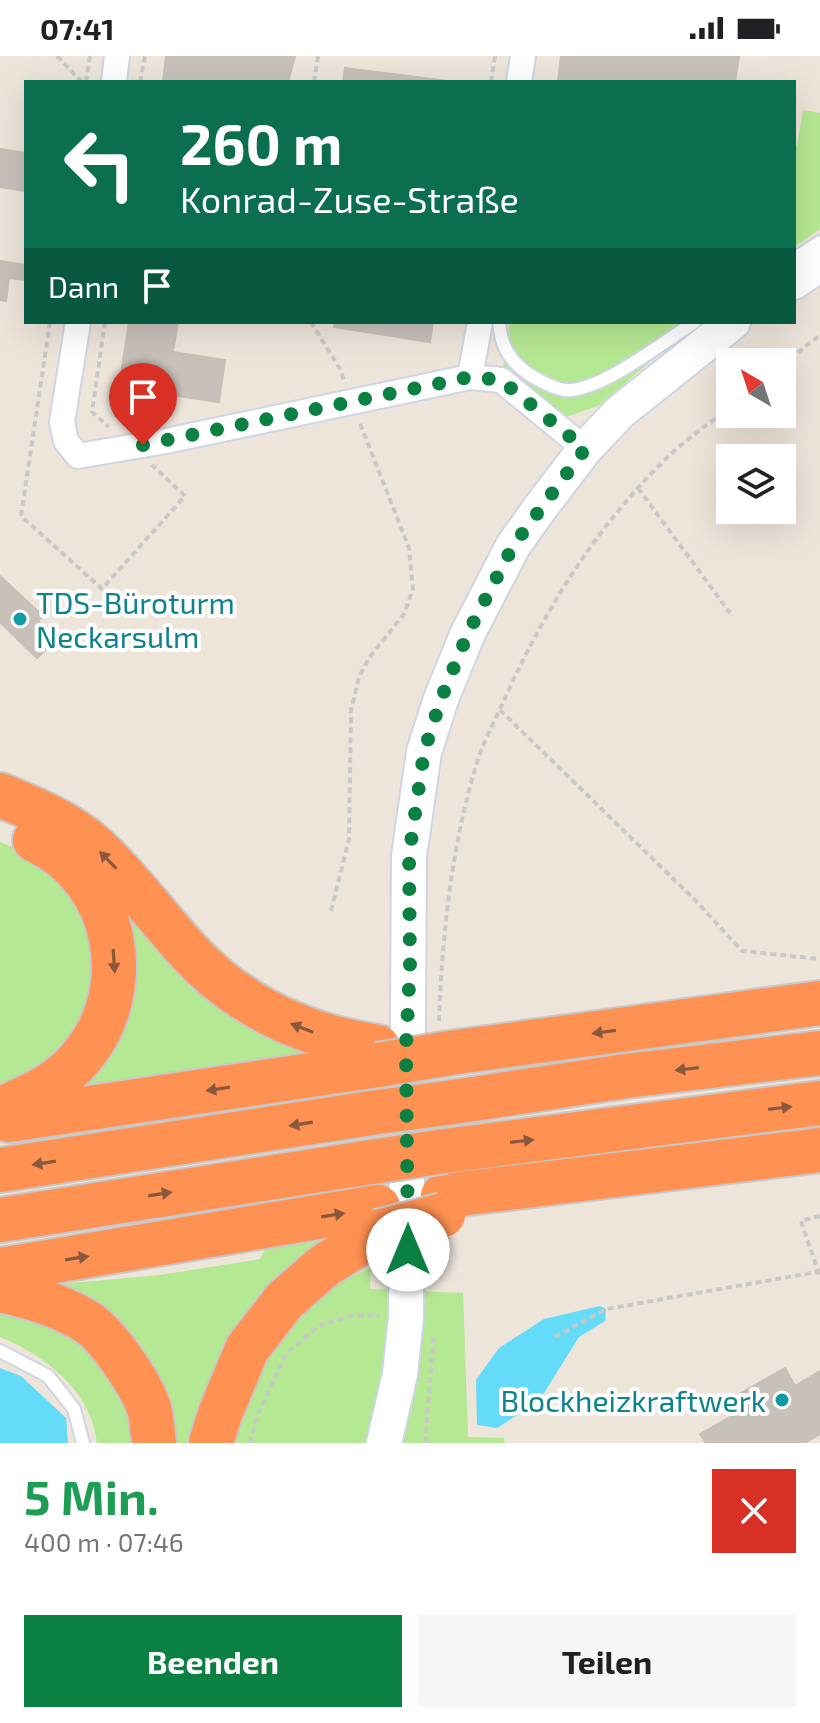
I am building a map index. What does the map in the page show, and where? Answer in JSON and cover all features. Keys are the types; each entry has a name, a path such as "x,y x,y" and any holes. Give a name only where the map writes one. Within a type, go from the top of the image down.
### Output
{"highway":[{"path":"0,795 67,826 95,846 190,953 222,983 246,1000 297,1026 378,1056"},
{"path":"0,824 46,844 81,877 98,901 108,925 114,950 115,982 97,1036 79,1060 61,1078 36,1095 0,1109"},
{"path":"0,1122 378,1056 450,1053 820,1003"},
{"path":"0,1170 626,1076 820,1053"},
{"path":"0,1220 445,1151 820,1103"},
{"path":"0,1270 378,1220 497,1191 820,1150"},
{"path":"211,1443 247,1349 284,1301 378,1220"},
{"path":"0,1290 43,1301 89,1323 122,1359 136,1382 149,1410 154,1443"}],"main road":[{"path":"796,281 820,264"},
{"path":"384,1443 400,1374 406,1318 409,856 424,752 441,699 468,633 513,546 585,449 620,412 730,324"}],"street":[{"path":"114,80 117,56"},
{"path":"519,80 523,56"},
{"path":"78,324 62,422 66,441 78,456 470,377 501,380 585,449"},
{"path":"470,377 480,324"}],"lane":[{"path":"796,258 820,242"},
{"path":"499,324 501,344 515,364 538,380 569,391 600,383 692,324"},
{"path":"0,1351 48,1376 74,1409 83,1443"}],"path":[{"path":"57,56 82,80"},
{"path":"84,80 90,56"},
{"path":"140,80 145,56"},
{"path":"314,80 318,56"},
{"path":"491,80 495,56"},
{"path":"50,324 21,516 102,589 185,496 149,462 143,445"},
{"path":"105,324 92,412 113,432 117,449"},
{"path":"312,324 340,369 409,548 413,589 404,614 369,658 359,677 351,711 349,839 331,911"},
{"path":"796,354 820,335"},
{"path":"716,418 675,450 638,488 587,550 554,600 500,710 695,900 742,951 820,959"},
{"path":"638,488 730,613"},
{"path":"555,1337 606,1309 819,1275 801,1221 820,1216"},
{"path":"250,1443 256,1419 285,1355 320,1325 354,1315 406,1318"}],"green space":[{"path":"803,110 820,113 820,229 796,246 796,146"},
{"path":"510,324 694,324 600,405 563,418 501,380"},
{"path":"0,842 55,874 78,899 92,931 98,976 83,1027 61,1059 0,1092"},
{"path":"116,900 323,1054 70,1091"},
{"path":"332,1234 194,1443 171,1443 49,1285 160,1275 260,1259 268,1244"},
{"path":"371,1268 370,1289 463,1293 468,1437 504,1438 505,1443 227,1443 262,1354 336,1277 351,1276"},
{"path":"0,1307 81,1340 115,1386 133,1424 134,1443 97,1443 93,1424 76,1391 49,1365 0,1337"}],"water":[{"path":"600,1306 606,1309 605,1321 579,1337 539,1401 497,1428 477,1425 476,1380 499,1348 544,1319"},
{"path":"0,1368 21,1376 66,1418 68,1443 0,1443"}],"building":[{"path":"166,56 295,56 289,80 163,80"},
{"path":"561,56 739,56 735,80 558,80"},
{"path":"345,68 440,80 343,80"},
{"path":"0,149 24,153 24,191 0,187"},
{"path":"0,261 24,265 24,280 9,278 6,301 0,300"},
{"path":"129,324 178,324 173,352 225,360 219,402 119,387"},
{"path":"335,324 433,324 430,342 334,327"},
{"name":"TDS-Büroturm Neckarsulm","path":"0,576 43,616 38,621 56,639 37,658 0,622"},
{"name":"Blockheizkraftwerk","path":"785,1368 795,1386 820,1371 820,1434 804,1443 706,1443 700,1434 747,1407 739,1394"}],"place":[{"name":"TDS-Büroturm Neckarsulm","path":"20,619"},
{"name":"Blockheizkraftwerk","path":"782,1400"}],"route":[{"path":"143,445 470,377 501,380 585,449 513,546 468,633 441,699 424,752 409,856 410,966 406,1048 408,1250"}]}
